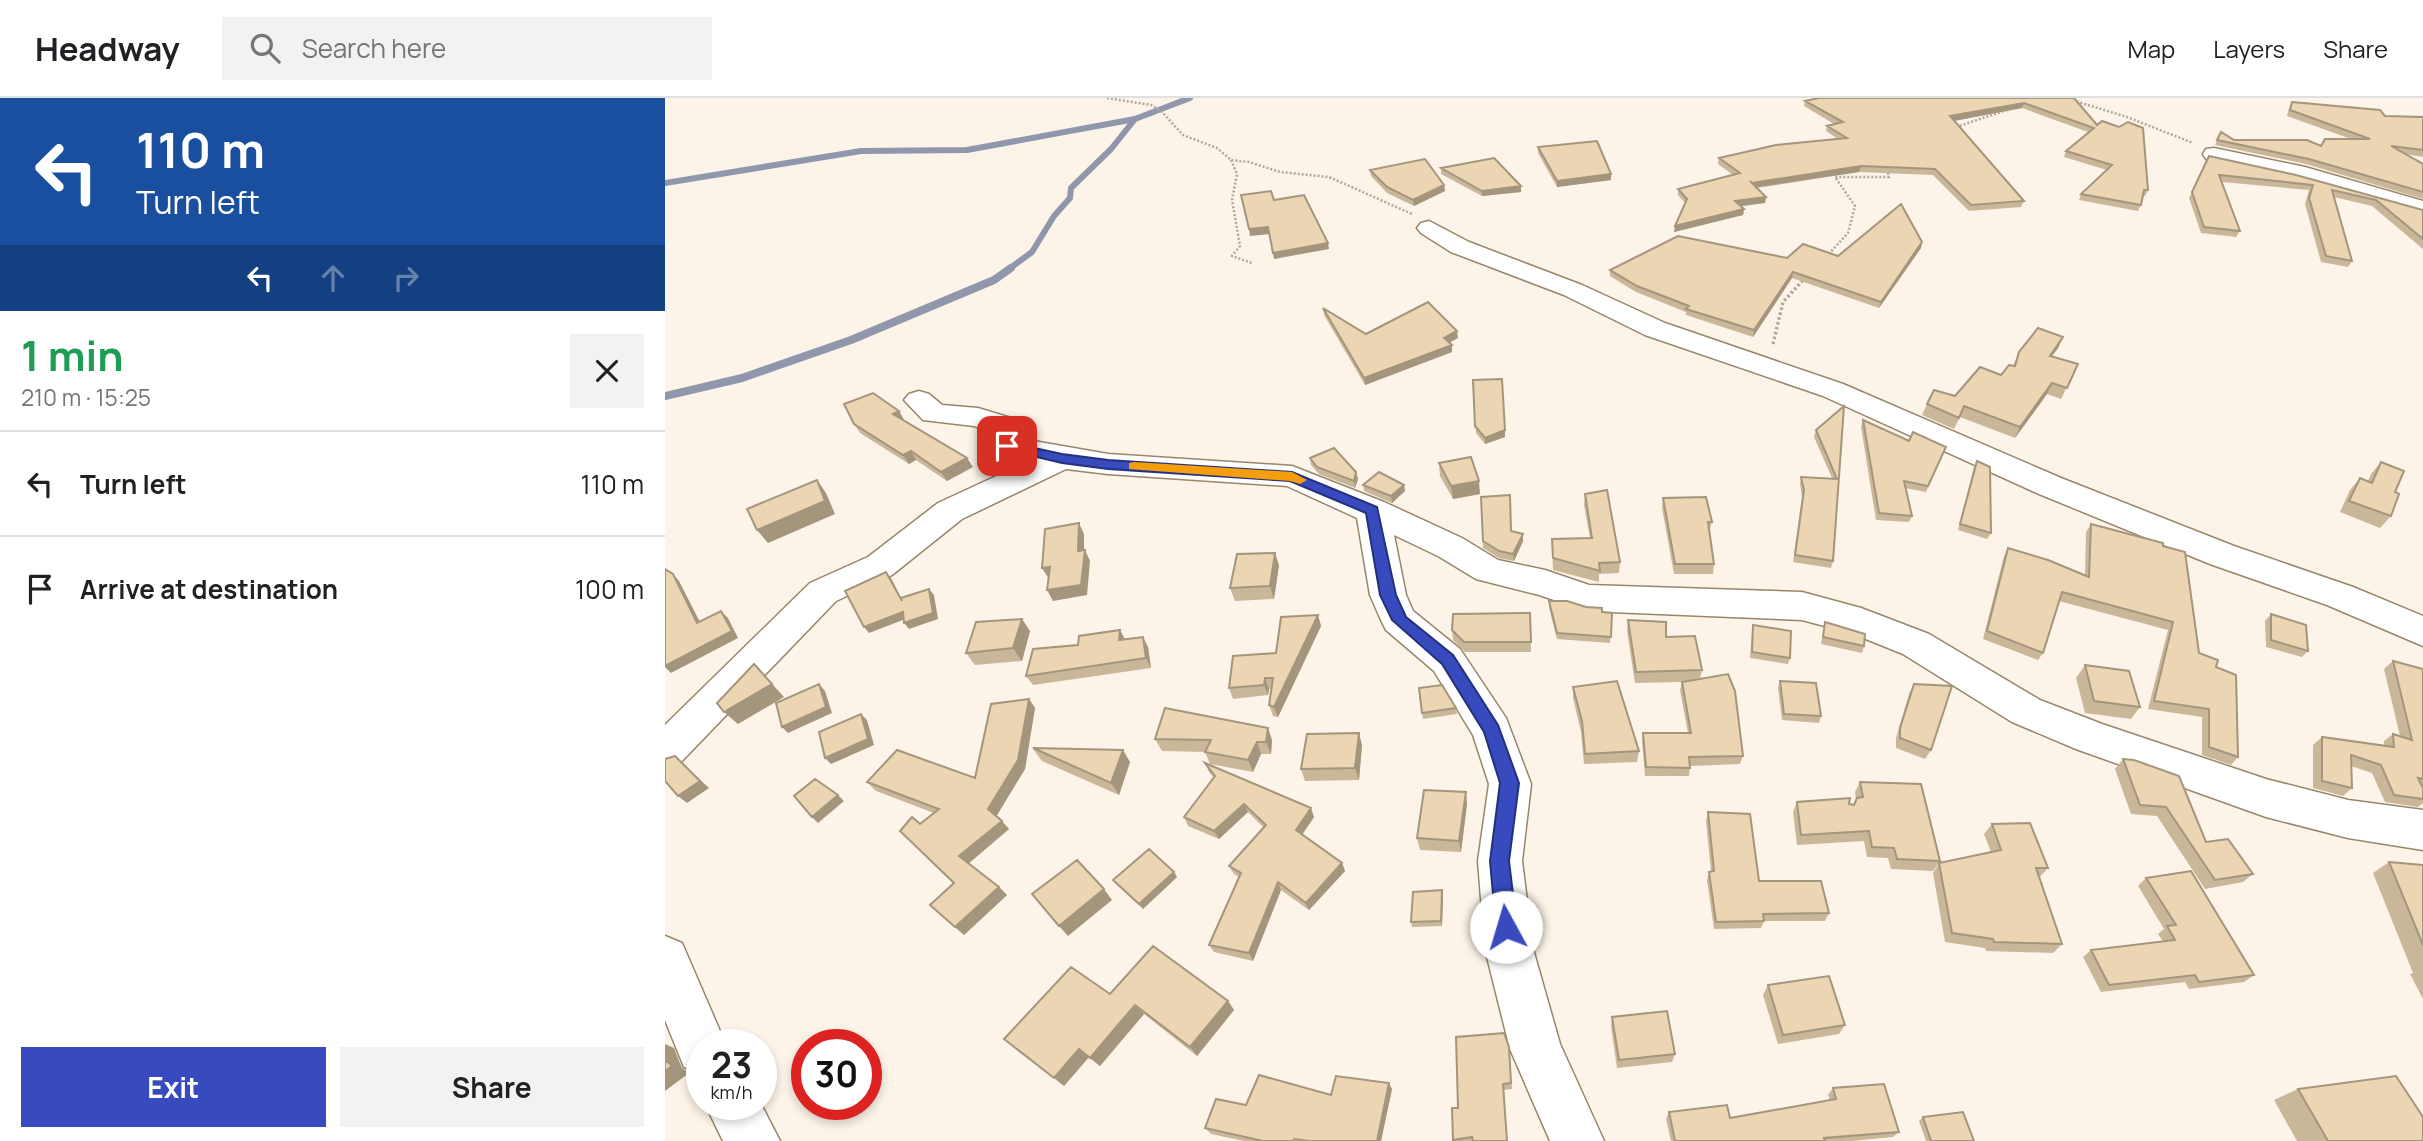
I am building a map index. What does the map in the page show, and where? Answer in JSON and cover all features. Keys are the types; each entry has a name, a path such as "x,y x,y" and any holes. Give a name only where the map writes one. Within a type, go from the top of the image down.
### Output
{"street":[{"path":"2214,154 2297,172 2423,208"},
{"path":"1429,228 1460,247 1573,290 1655,329 1833,390 2050,486 2222,555 2340,596 2423,632"},
{"path":"919,400 934,414 978,416 1007,427 1007,446 1062,458 1108,464 1292,476 1450,547 1488,570 1545,583 1587,598 1802,606 1861,622 1916,644 2026,711 2090,737 2266,798 2348,818 2423,830"},
{"path":"665,751 823,592 880,566 950,511 1062,458"},
{"path":"1372,510 1388,595 1399,620 1447,660 1492,730 1510,783 1500,861 1509,949 1536,1049 1577,1141"},
{"path":"665,960 694,1029"},
{"path":"741,1120 753,1141"}],"path":[{"path":"1107,98 1150,104 1167,115 1177,130 1187,138 1224,150 1237,174 1231,186 1234,226 1240,246 1232,256 1252,263"},
{"path":"2065,98 2157,127 2214,154"},
{"path":"1949,130 2018,107"},
{"path":"1231,160 1249,162 1280,172 1329,177 1412,214 1429,228"},
{"path":"1820,262 1848,233 1855,206 1835,177 1889,177 1886,165"},
{"path":"1768,369 1783,302 1811,272"}],"building":[{"path":"1819,98 2074,98 2097,125 2102,121 2119,127 2128,122 2143,128 2148,190 2144,190 2141,205 2081,194 2112,165 2066,151 2094,128 2024,103 1950,116 2024,201 1971,205 1935,169 1861,166 1752,183 1766,197 1735,201 1744,209 1675,226 1687,199 1678,189 1740,173 1719,158 1776,145 1847,138 1827,126 1843,122 1805,101"},
{"path":"2292,102 2380,110 2385,116 2423,117 2423,150 2391,146 2423,164 2423,192 2309,159 2217,140 2221,132 2234,140 2307,140 2321,146 2325,139 2370,139 2290,110"},
{"path":"1597,141 1611,174 1557,181 1538,147"},
{"path":"2209,156 2296,175 2423,210 2423,239 2376,200 2332,190 2352,261 2326,256 2309,198 2313,185 2219,175 2240,231 2204,227 2192,192"},
{"path":"1494,158 1521,186 1482,191 1441,168"},
{"path":"1425,159 1444,185 1413,200 1387,187 1370,170"},
{"path":"1271,191 1274,200 1304,195 1328,243 1273,253 1268,227 1249,229 1241,195"},
{"path":"1901,204 1922,242 1881,302 1793,272 1754,330 1686,309 1689,306 1637,286 1610,270 1678,236 1787,258 1803,244 1838,256"},
{"path":"1428,302 1457,331 1444,338 1452,345 1364,378 1323,308 1366,334"},
{"path":"2038,328 2063,337 2050,356 2078,364 2067,388 2052,383 2020,427 1964,406 1959,418 1927,404 1934,390 1955,396 1980,367 2001,375 2009,365 2015,366 2019,352"},
{"path":"1502,379 1505,430 1485,438 1475,426 1473,380"},
{"path":"873,393 899,411 893,414 967,458 941,472 911,451 903,455 854,424 844,404"},
{"path":"1844,406 1833,561 1795,555 1804,490 1801,477 1837,479 1816,430"},
{"path":"1863,420 1909,441 1913,432 1946,447 1928,486 1904,481 1912,516 1879,513"},
{"path":"1334,448 1356,472 1354,481 1317,467 1310,458"},
{"path":"1471,457 1479,481 1451,486 1439,463"},
{"path":"1977,461 1990,467 1991,533 1960,524"},
{"path":"2381,462 2404,471 2395,492 2399,494 2391,516 2349,501 2360,478 2372,483"},
{"path":"1379,472 1404,485 1391,496 1363,485"},
{"path":"817,480 825,501 757,530 747,509"},
{"path":"1607,490 1620,562 1599,563 1600,571 1553,558 1552,539 1592,538 1585,494"},
{"path":"1510,495 1511,531 1523,534 1513,554 1499,551 1483,541 1481,497"},
{"path":"1706,497 1712,522 1708,522 1714,564 1675,564 1663,498"},
{"path":"1079,523 1078,551 1085,550 1081,585 1047,590 1050,567 1042,568 1045,529"},
{"path":"2091,524 2163,543 2163,546 2185,552 2199,653 2218,660 2216,667 2236,675 2238,757 2209,747 2209,709 2154,701 2173,622 2062,592 2043,653 1987,631 2008,548 2048,560 2089,577"},
{"path":"1275,553 1270,586 1230,588 1237,554"},
{"path":"665,569 673,574 697,623 721,611 732,631 665,666"},
{"path":"886,572 902,601 901,598 929,589 933,613 904,623 903,612 864,627 845,591"},
{"path":"1549,601 1567,601 1586,607 1602,608 1602,612 1612,613 1611,637 1557,633"},
{"path":"1530,613 1531,642 1464,642 1452,630 1453,614"},
{"path":"2271,614 2306,625 2308,651 2271,640"},
{"path":"1318,615 1274,707 1269,705 1273,678 1265,678 1264,685 1229,688 1233,656 1276,653 1281,617"},
{"path":"1022,619 1013,648 966,653 976,622"},
{"path":"1628,620 1666,622 1666,637 1695,636 1702,670 1636,672"},
{"path":"1825,622 1865,634 1864,646 1823,637"},
{"path":"1753,625 1791,631 1790,658 1752,652"},
{"path":"1120,630 1119,640 1143,637 1146,658 1026,676 1033,649 1078,645 1079,636"},
{"path":"2393,661 2423,669 2423,779 2418,778 2423,788 2423,799 2394,795 2381,765 2351,755 2352,788 2322,781 2322,737 2394,747 2393,734 2412,740"},
{"path":"754,664 772,684 724,712 717,703"},
{"path":"2085,665 2129,671 2140,707 2094,701"},
{"path":"1728,674 1735,691 1743,756 1689,757 1690,768 1646,767 1643,733 1691,733 1682,682"},
{"path":"1617,681 1639,751 1585,754 1582,721 1573,687"},
{"path":"1780,681 1816,683 1821,716 1784,714"},
{"path":"819,684 826,707 782,727 776,703"},
{"path":"1914,684 1952,686 1931,750 1900,738 1900,728"},
{"path":"1442,685 1456,708 1422,713 1419,688"},
{"path":"1029,699 1018,760 988,809 1002,821 959,856 999,887 955,927 930,905 954,883 900,831 912,817 920,824 939,809 867,782 897,750 975,778 991,704"},
{"path":"1165,708 1268,728 1266,742 1257,742 1248,760 1205,752 1211,740 1155,739"},
{"path":"861,714 868,739 825,758 819,732"},
{"path":"1359,733 1355,768 1301,769 1307,734"},
{"path":"1033,748 1123,750 1111,783"},
{"path":"675,756 700,781 678,796 665,781 665,759"},
{"path":"2123,759 2134,760 2179,776 2206,842 2228,839 2253,874 2215,880 2166,807 2140,805"},
{"path":"1205,763 1311,808 1296,830 1342,863 1306,903 1278,882 1249,953 1209,945 1241,873 1229,866 1266,825 1244,804 1214,831 1184,817 1215,776"},
{"path":"815,779 838,795 812,817 794,796"},
{"path":"1860,782 1921,784 1940,861 1897,859 1894,848 1872,847 1869,831 1801,835 1797,802 1850,798 1849,804 1854,805 1857,798 1863,797"},
{"path":"1424,790 1466,792 1459,841 1417,838"},
{"path":"1708,812 1750,814 1759,881 1821,881 1829,913 1763,914 1764,921 1716,922 1709,872 1714,871"},
{"path":"2030,823 2048,868 2036,868 2062,944 1994,942 1993,939 1952,933 1939,863 2001,850 1992,824"},
{"path":"1149,849 1174,872 1139,904 1113,880"},
{"path":"1077,860 1104,889 1059,926 1032,894"},
{"path":"2389,862 2423,865 2423,945"},
{"path":"2191,871 2254,975 2199,982 2195,975 2109,985 2091,950 2175,940 2167,926 2176,925 2146,878"},
{"path":"1442,890 1441,921 1411,922 1413,892"},
{"path":"1153,946 1228,1001 1190,1047 1135,1005 1090,1058 1079,1049 1054,1078 1004,1039 1071,967 1110,994"},
{"path":"1829,976 1845,1025 1783,1035 1768,985"},
{"path":"1667,1011 1675,1054 1619,1060 1612,1017"},
{"path":"1504,1033 1509,1047 1511,1083 1503,1084 1507,1141 1473,1141 1472,1137 1453,1140 1452,1108 1458,1108 1456,1037"},
{"path":"665,1060 672,1066 665,1071"},
{"path":"1259,1075 1331,1095 1336,1076 1389,1083 1377,1141 1263,1141 1205,1128 1216,1099 1246,1105"},
{"path":"2396,1076 2423,1117 2423,1141 2328,1141 2298,1089"},
{"path":"1884,1084 1899,1132 1824,1138 1825,1141 1675,1141 1669,1112 1727,1105 1730,1118 1836,1099 1833,1088"},
{"path":"1963,1112 1974,1141 1931,1141 1923,1117"}],"waterway":[{"path":"1135,119 1190,98"},
{"path":"665,183 861,151 967,150 1135,119"},
{"path":"1009,269 1032,252 1054,216 1070,198 1071,188 1111,149 1135,119"},
{"path":"665,396 742,378 851,340 994,280 1011,268"}],"slow traffic":[{"path":"1134,466 1292,476 1300,480"}],"route":[{"path":"1007,446 1062,458 1108,464 1292,476 1372,510 1388,595 1399,620 1447,660 1492,730 1510,783 1500,861 1506,927"}]}
